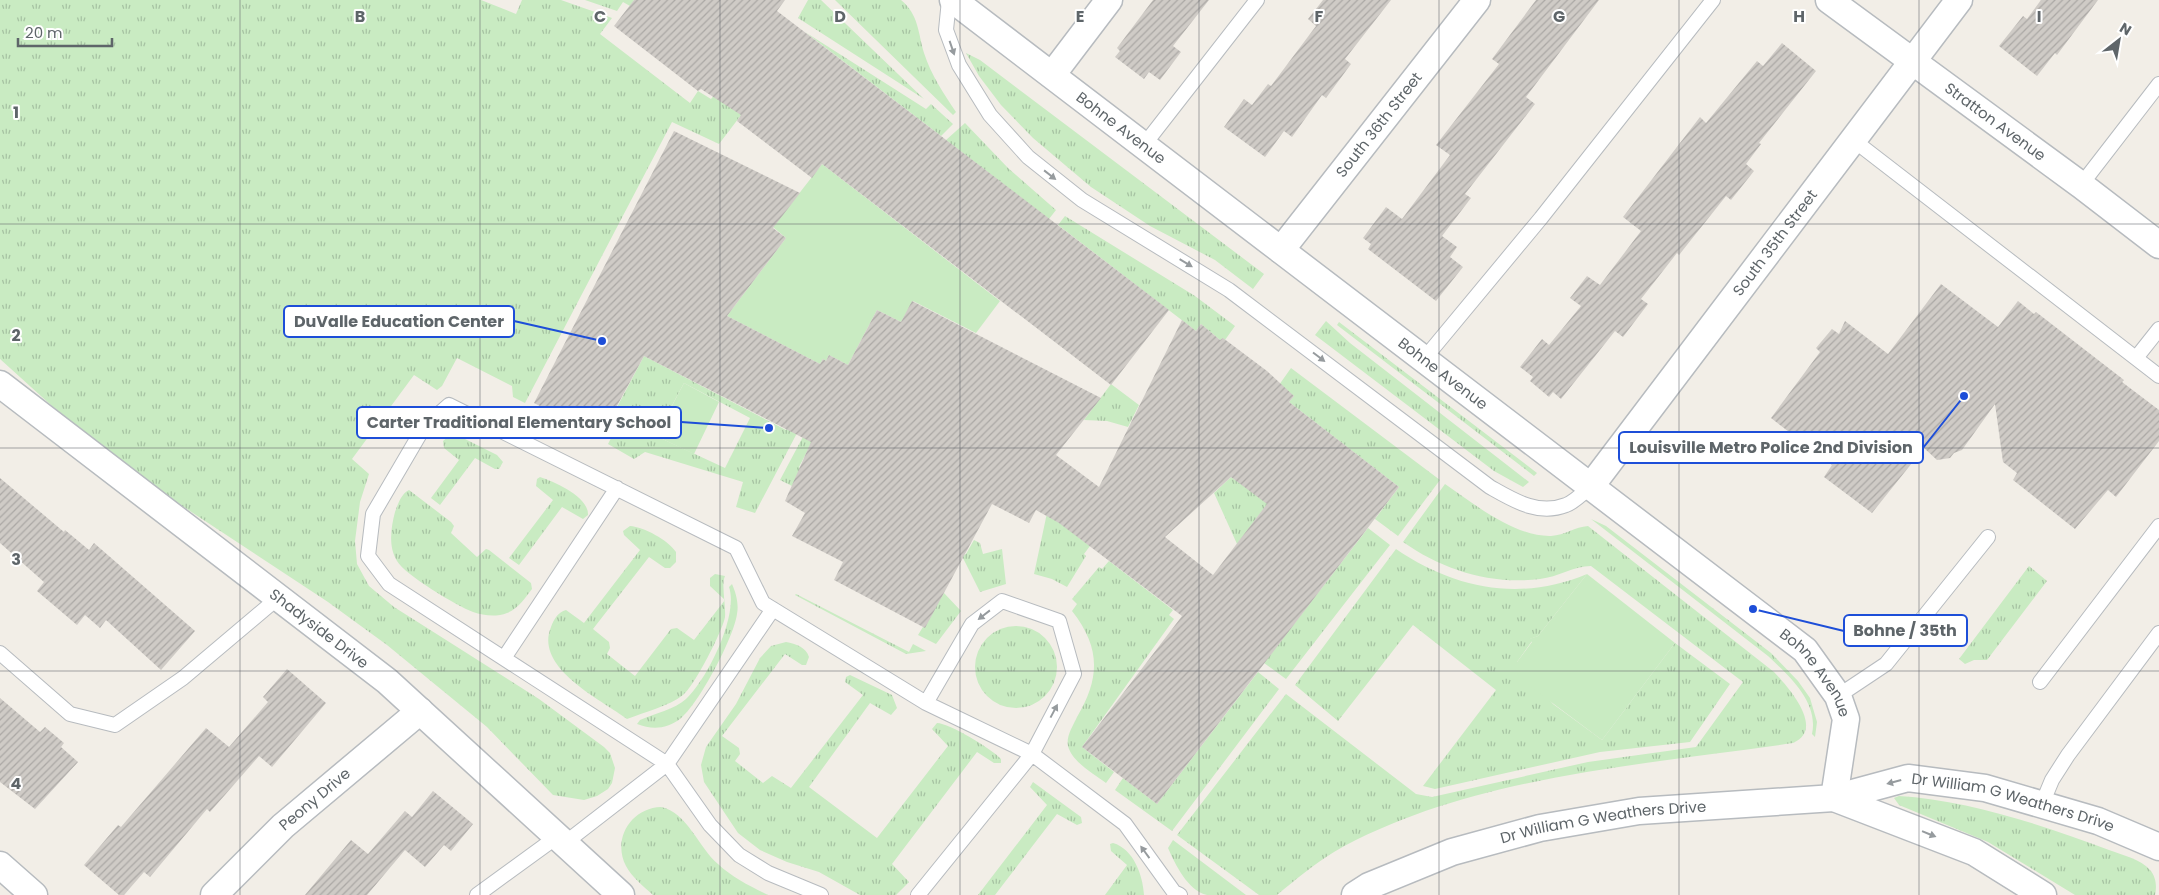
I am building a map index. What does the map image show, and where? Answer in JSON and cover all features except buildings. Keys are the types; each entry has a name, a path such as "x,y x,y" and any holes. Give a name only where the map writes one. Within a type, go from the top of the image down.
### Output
{"street":[{"name":"Bohne Avenue","path":"953,0 1804,650 1838,696 1846,719 1834,798"},
{"path":"1052,74 1109,0"},
{"name":"South 36th Street","path":"1281,250 1477,0"},
{"name":"Stratton Avenue","path":"1830,0 2082,184 2159,245"},
{"name":"South 35th Street","path":"1591,486 1959,0"},
{"name":"Shadyside Drive","path":"0,384 388,681 621,895"},
{"name":"Peony Drive","path":"214,895 283,826 420,711"},
{"name":"Dr William G Weathers Drive","path":"1355,895 1452,852 1540,828 1640,811 1834,798 1908,778 1985,788 2098,821 2159,847"},
{"name":"Dr William G Weathers Drive","path":"1834,798 1974,852 2043,895"},
{"path":"0,866 34,895"}],"lane":[{"path":"949,0 946,30 958,65 990,115 1028,157 1082,200 1228,290 1490,486 1523,505 1549,509 1568,505 1591,486"},
{"path":"1144,145 1257,0"},
{"path":"1424,359 1541,218 1713,0"},
{"path":"2082,184 2159,84"},
{"path":"1852,139 2159,376"},
{"path":"2136,358 2159,329"},
{"path":"821,895 768,873 740,855 710,825 667,764 389,584 368,556 373,514 424,427 449,405 736,548 763,603 926,702 1032,754 1125,824 1175,894"},
{"path":"504,658 617,488"},
{"path":"2040,682 2159,526"},
{"path":"1838,696 1886,664 1988,537"},
{"path":"0,653 70,714 114,725 183,678 279,597"},
{"path":"918,895 1032,754 1074,674 1059,621 1002,601 972,624 926,702"},
{"path":"477,895 561,840 667,764 773,609"},
{"path":"2042,804 2052,780 2068,755 2159,633"}],"green space":[{"path":"0,0 481,0 516,14 522,0 561,0 612,18 600,34 690,103 698,91 711,99 721,86 748,106 719,144 672,122 525,403 513,397 512,386 457,358 442,386 437,390 414,375 352,459 369,474 360,502 355,541 357,564 369,586 394,607 539,699 604,747 610,753 615,768 612,783 608,789 597,796 584,800 553,795 487,727 387,645 328,602 158,490 52,406 0,359"},
{"path":"585,0 634,0 630,6 623,2 617,11"},
{"path":"808,0 821,0 924,99 798,18"},
{"path":"835,0 901,0 915,18 930,69 956,112 953,115"},
{"path":"805,32 926,109 931,104 953,124 941,136"},
{"path":"966,53 980,60 1264,274 1253,289 1215,260 1150,226 1091,187 1033,138 1001,105 979,76"},
{"path":"965,123 1008,168 1056,210 1049,219 946,140"},
{"path":"822,164 1000,301 976,333 913,301 901,322 877,310 848,365 829,355 826,361 823,359 820,364 727,316 786,238 773,227"},
{"path":"1065,216 1195,296 1235,326 1225,340 1223,338 1220,340 1201,324 1196,331 1058,225"},
{"path":"1326,321 1350,343 1529,482 1523,487 1494,471 1315,335"},
{"path":"1339,322 1537,473 1534,476 1337,325"},
{"path":"644,356 786,430 817,395 755,513 736,507 743,482 645,452 634,459 608,444 615,430 607,426","holes":["684,383 750,418 725,468 656,436 666,416 660,413 660,408 669,411"]},
{"path":"1291,368 1440,480 1398,536 1375,519 1399,487 1289,402 1294,396 1279,385"},
{"path":"684,383 719,402 694,454 656,436"},
{"path":"1111,384 1139,405 1128,427 1107,421 1084,420"},
{"path":"823,399 832,403 799,467 801,469 792,486 780,480"},
{"path":"457,435 497,455 503,462 499,469 495,469 475,458 440,505 431,498 459,460 444,448 443,441 449,436"},
{"path":"540,477 562,486 577,496 587,508 588,515 583,519 562,507 519,565 509,558 553,500 536,486 537,479"},
{"path":"1231,477 1268,503 1237,544 1214,493"},
{"path":"1445,484 1495,518 1523,531 1551,536 1588,526 1774,672 1788,687 1801,708 1806,728 1802,737 1793,743 1558,777 1498,790 1441,806 1386,826 1334,852 1277,895 1259,895 1177,835 1286,694 1416,794 1432,797 1588,762 1696,747 1743,682 1591,566 1540,579 1503,580 1451,568 1418,552 1403,542"},
{"path":"409,490 451,522 454,526 451,533 477,557 486,549 489,550 531,583 532,589 518,606 507,613 499,615 473,612 432,590 402,567 392,550 392,530 395,512 404,494"},
{"path":"1047,513 1090,546 1067,587 1052,579 1034,574"},
{"path":"1591,519 1606,526 1771,653 1798,681 1810,698 1817,722 1815,737 1812,734 1813,722 1807,701 1793,681 1768,656"},
{"path":"630,526 649,532 662,539 676,552 676,562 670,568 665,568 649,557 593,629 609,642 610,648 607,654 635,676 671,629 677,628 694,640 724,601 725,617 714,645 688,690 671,702 627,719 572,681 560,669 552,656 548,642 551,627 555,619 563,611 566,610 584,623 640,550 624,535 623,531"},
{"path":"1368,528 1390,545 1286,679 1264,663"},
{"path":"974,540 980,543 983,554 1002,549 1006,584 980,592 962,556 966,554"},
{"path":"1396,549 1418,563 1441,574 1488,587 1537,588 1562,583 1587,574 1538,636 1530,639 1532,641 1517,662 1553,704 1602,740 1675,643 1730,684 1690,742 1600,752 1435,789 1423,786 1496,690 1413,625 1338,721 1295,685"},
{"path":"1109,561 1173,610 1169,615 1174,619 1082,747 1114,772 1106,783 1090,772 1074,757 1068,746 1068,739 1090,689 1094,663 1088,638 1072,611 1077,604 1072,599 1099,567 1102,569"},
{"path":"2029,566 2047,581 1987,660 1974,660 1965,664 1959,659"},
{"path":"715,574 725,576 723,584 724,599 710,586 710,578"},
{"path":"1587,574 1675,643 1602,740 1527,684 1515,671 1517,662 1532,642 1529,639 1538,636"},
{"path":"732,584 738,606 730,638 706,685 696,700 680,719 670,725 654,728 637,724 640,720 681,703 694,690 703,677 725,630 731,599 729,587"},
{"path":"944,593 961,611 936,644 918,635"},
{"path":"796,594 909,652 913,644 926,651 906,654"},
{"path":"1016,626 1032,629 1045,638 1054,651 1057,667 1054,683 1045,696 1032,705 1016,708 1000,705 987,696 978,683 975,667 978,651 987,638 1000,629"},
{"path":"786,642 797,645 806,651 809,657 806,665 802,665 785,654 722,736 739,748 740,754 735,761 763,783 772,776 791,788 863,695 845,682 846,677 850,675 892,695 897,708 891,715 870,703 809,787 877,838 948,746 932,729 937,723 951,727 970,737 1001,759 1001,763 994,763 977,752 892,864 909,882 896,895 860,895 819,872 787,862 760,850 738,833 704,782 701,765 706,747 736,704 760,658 771,646"},
{"path":"1258,672 1279,689 1172,831 1115,790 1123,778 1157,804"},
{"path":"1033,782 1081,817 1082,823 1077,825 1057,814 995,895 978,895 1047,805 1030,787"},
{"path":"1899,796 1952,803 2033,823 2131,858 2146,866 2154,876 2156,882 2155,895 2075,895 1988,842 1899,805 1894,798"},
{"path":"661,807 670,810 678,816 692,831 711,857 724,869 768,895 653,895 628,870 622,856 621,846 627,827 633,819 650,809"},
{"path":"1173,840 1246,895 1207,895 1194,888 1188,883 1174,862 1168,848"},
{"path":"1113,843 1127,851 1132,857 1142,880 1144,895 1105,895 1127,865 1111,851 1110,844"}],"place":[{"name":"DuValle Education Center","path":"602,341"},
{"name":"Louisville Metro Police 2nd Division","path":"1964,396"},
{"name":"Carter Traditional Elementary School","path":"769,428"},
{"name":"Bohne / 35th","path":"1753,609"}]}
